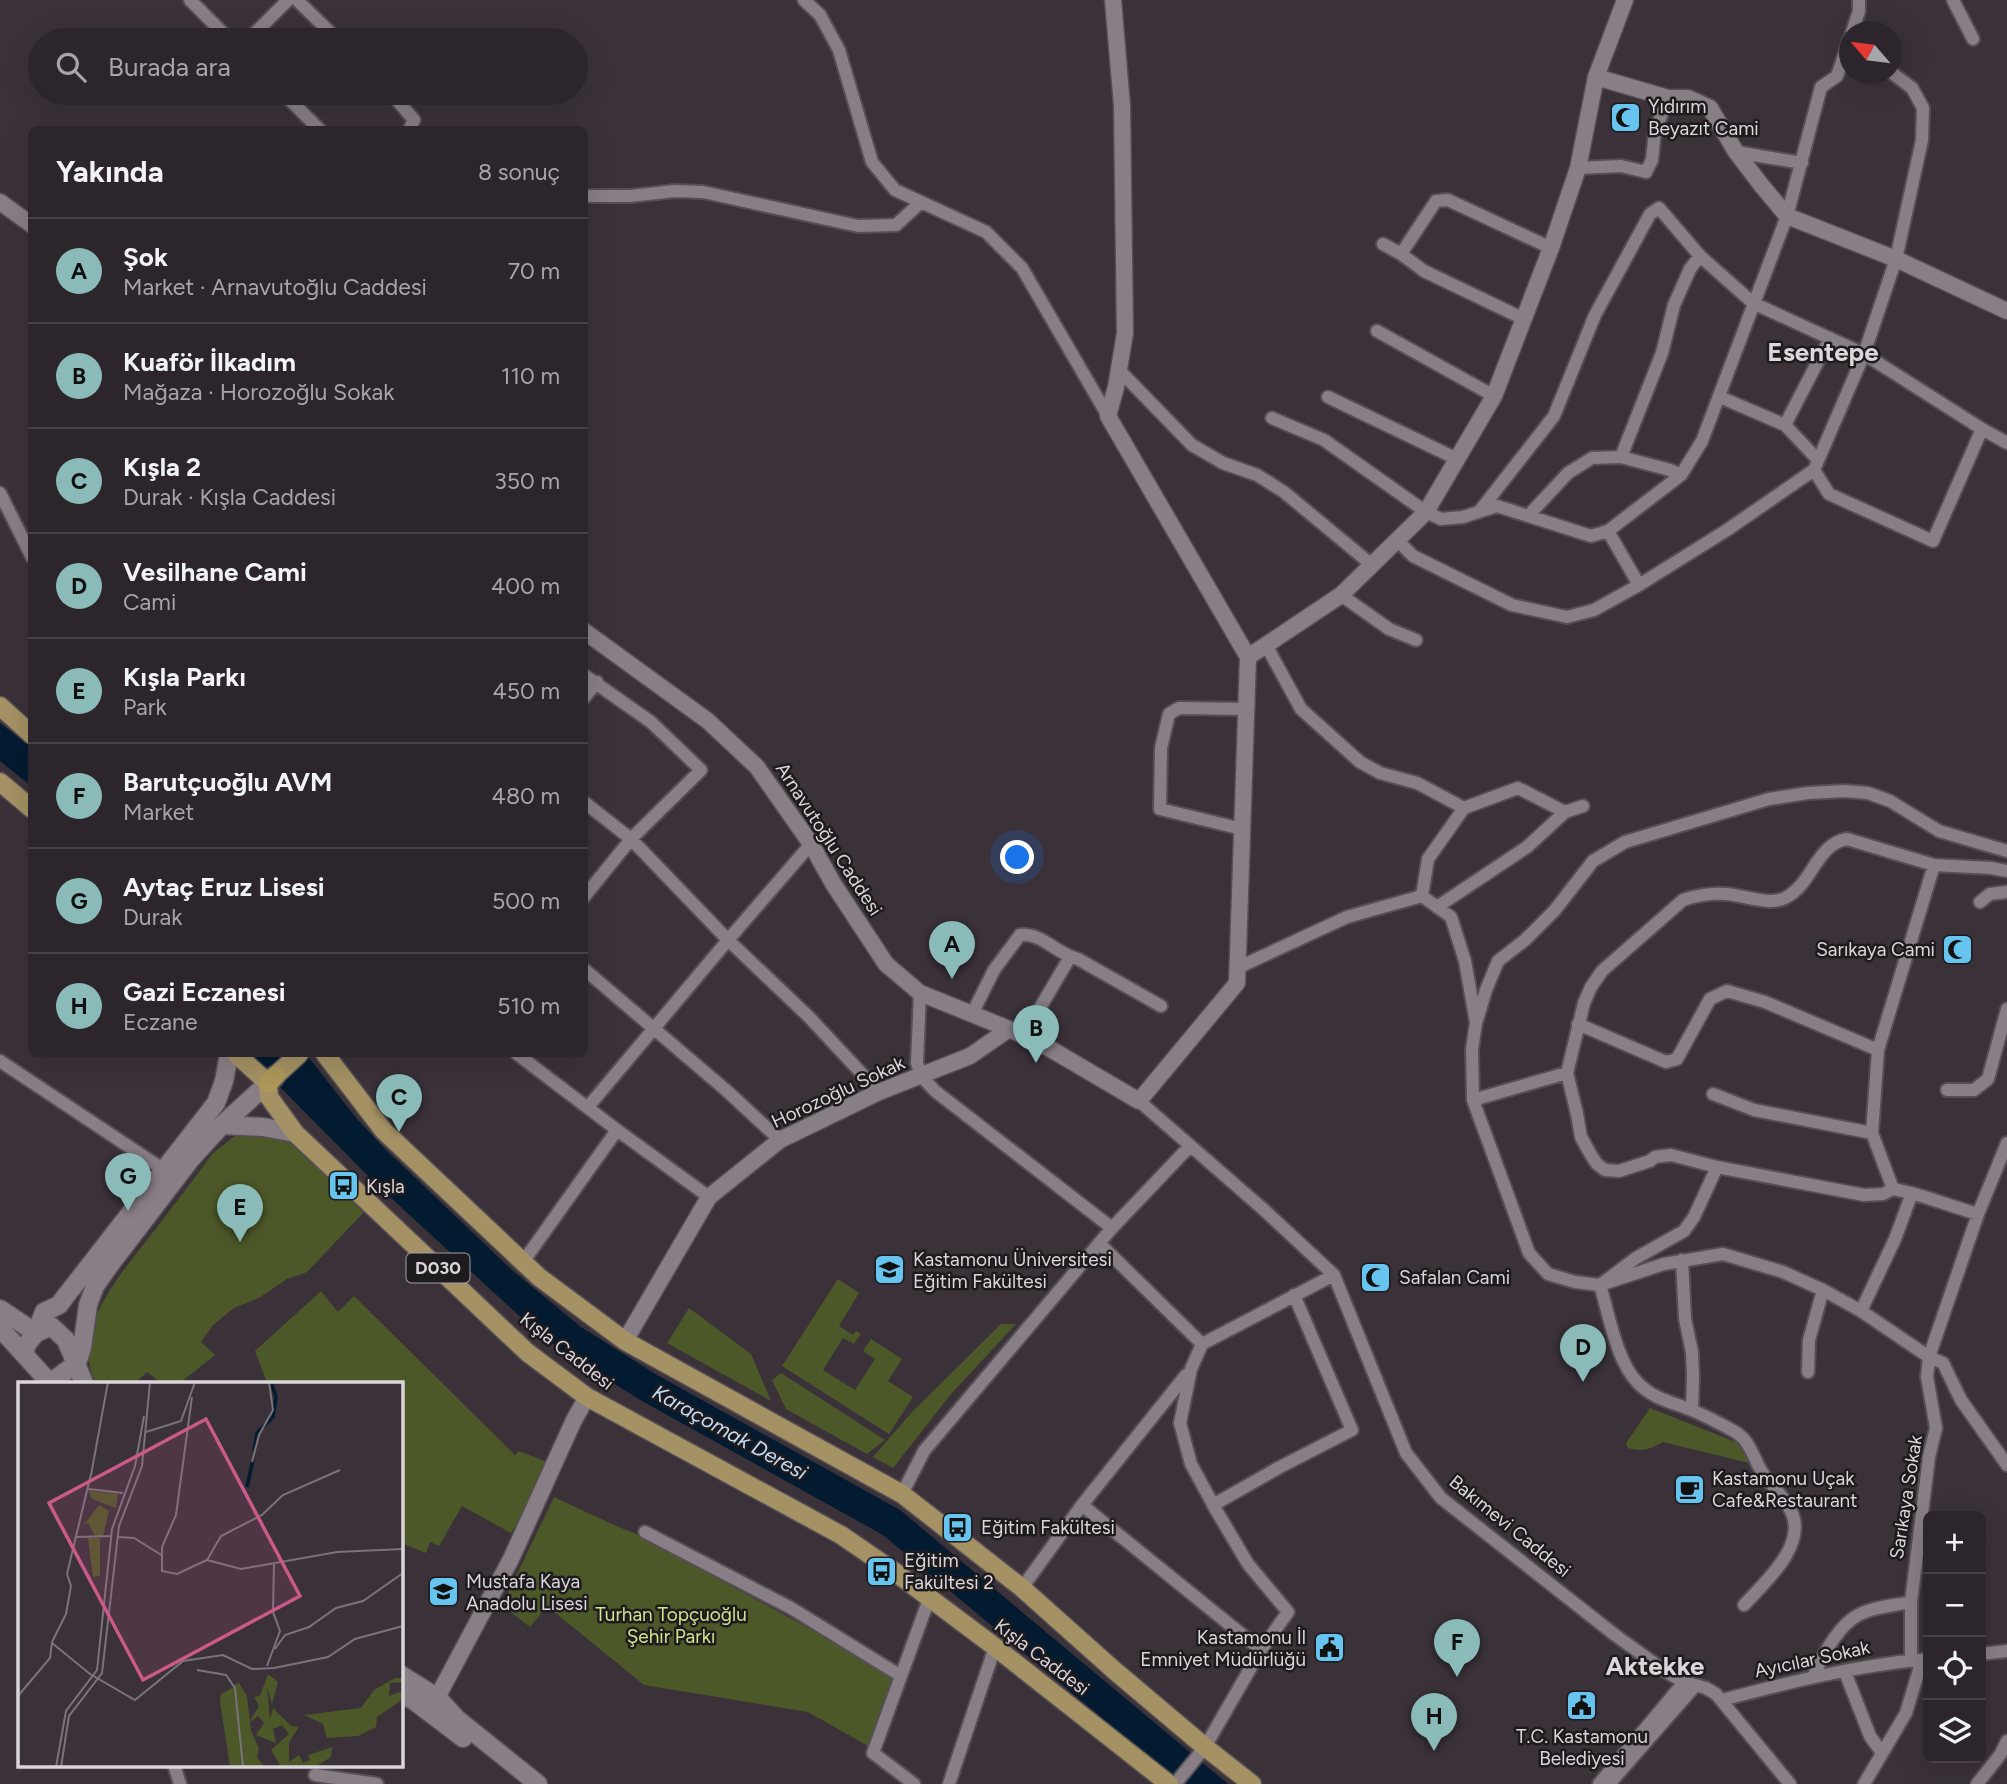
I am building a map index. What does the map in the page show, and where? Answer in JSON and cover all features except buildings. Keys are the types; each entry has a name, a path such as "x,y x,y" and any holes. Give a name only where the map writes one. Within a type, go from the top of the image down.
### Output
{"main road":[{"path":"0,706 28,730"},
{"path":"0,782 28,806"},
{"path":"51,1382 77,1363 82,1348 88,1305 95,1286 216,1103 228,1057"},
{"path":"240,1057 272,1080"},
{"path":"24,1354 44,1312 59,1305 170,1173 190,1160 222,1125 296,1057"},
{"path":"326,1057 384,1131 539,1278 625,1341 902,1494 1022,1588 1205,1747 1252,1784"},
{"name":"Kışla Caddesi","path":"272,1080 269,1097 295,1133 528,1353 586,1397 841,1535 995,1647 1169,1784"},
{"path":"222,1125 263,1127 295,1133"},
{"path":"0,1309 36,1333"},
{"path":"36,1333 51,1326 66,1340 84,1382"},
{"path":"0,1328 49,1382"},
{"path":"402,1676 520,1784"},
{"path":"402,1693 434,1705 457,1719 538,1784"}],"street":[{"path":"190,0 218,28"},
{"path":"260,28 288,0"},
{"path":"297,0 326,28"},
{"path":"804,0 820,15 839,50 872,162 895,190 986,232 1022,268 1248,657 1237,983 1139,1101 1017,1032 1070,957"},
{"path":"1108,416 1120,371 1125,333 1122,106 1112,0"},
{"path":"1248,657 1341,595 1426,512 1494,396 1551,248 1578,168 1596,77 1625,0"},
{"path":"1855,21 1859,0"},
{"path":"1953,0 1973,39"},
{"path":"1272,418 1324,440 1426,512 1441,519 1463,517 1497,506 1591,536 1608,531 1681,475 1702,441 1787,216 1821,87 1839,76"},
{"path":"1596,77 1668,98 1688,98 1710,108 1736,152 1787,216 1896,259 2007,311"},
{"path":"1397,540 1413,556 1511,605 1567,617 1594,610 1639,585 1727,530 1816,465 1864,354 1896,259 1922,140 1923,108 1912,88 1902,80"},
{"path":"1578,168 1621,166 1646,172 1652,160 1655,131 1668,98"},
{"path":"295,105 316,126"},
{"path":"401,105 414,120 411,126"},
{"path":"1736,152 1802,163"},
{"path":"588,197 675,191 703,192 858,226 896,225 921,202"},
{"path":"1401,254 1436,201 1448,200 1551,248"},
{"path":"0,202 28,222"},
{"path":"1479,512 1554,416 1595,315 1650,214 1659,208 1700,256 1753,303 1864,354 2007,443"},
{"path":"1382,244 1424,271 1524,320"},
{"path":"1620,457 1662,353 1674,305 1690,269 1700,256"},
{"path":"1377,331 1494,396"},
{"path":"1785,425 1830,338"},
{"path":"1120,371 1192,445 1223,463 1257,475 1284,492 1372,565"},
{"path":"1328,397 1457,459"},
{"path":"1720,397 1785,425 1816,465 1829,494 1933,541 1982,429"},
{"path":"1528,516 1567,473 1592,458 1620,457 1681,475"},
{"path":"0,493 28,549"},
{"path":"1608,531 1639,585"},
{"path":"1341,595 1389,629 1416,640"},
{"name":"Arnavutoğlu Caddesi","path":"588,634 708,721 757,768 811,844 834,885 886,964 920,993 1017,1032"},
{"path":"1266,645 1301,709 1360,762 1380,773 1417,783 1464,808"},
{"path":"588,677 651,722 701,769 631,839 588,892"},
{"path":"588,693 597,682"},
{"path":"1242,829 1160,809 1161,748 1170,714 1179,708 1246,709"},
{"path":"1422,896 1428,859 1464,808 1518,788 1564,812"},
{"path":"2007,851 1939,831 1879,797 1845,791 1769,799 1625,842 1593,861 1555,910 1525,940 1498,961 1476,1023 1472,1049 1473,1100 1530,1253 1548,1274 1575,1282 1600,1284 1664,1264 1723,1254 1783,1272 1861,1311 1929,1357 1943,1363 1961,1400 2007,1465"},
{"path":"588,805 631,839 728,940 808,1016 879,1092"},
{"path":"1437,907 1527,847 1564,812 1583,806"},
{"path":"1978,1214 1893,1189 1882,1194 1864,1195 1717,1167 1671,1155 1655,1157 1619,1171 1605,1170 1597,1164 1581,1138 1567,1073 1587,995 1602,971 1683,900 1697,895 1725,894 1767,900 1784,899 1807,879 1828,848 1837,841 1847,839 1934,864 2007,871"},
{"path":"588,1107 811,844"},
{"path":"1893,1189 1872,1133 1878,1050 1934,864"},
{"path":"1980,902 1990,894 2007,892"},
{"path":"1422,896 1451,917 1465,961 1476,1023"},
{"path":"1237,968 1347,917 1422,896"},
{"path":"972,1014 994,970 1020,935 1029,934 1161,1006"},
{"path":"588,972 780,1140"},
{"path":"1578,1024 1666,1062 1678,1059 1710,999 1727,992 1765,1002 1878,1050"},
{"path":"920,993 917,1063 921,1076 935,1091 1112,1228"},
{"path":"1947,1090 1974,1090 1988,1079 2007,1009"},
{"name":"Horozoğlu Sokak","path":"625,1341 709,1197 780,1140 879,1092 970,1056 1017,1032"},
{"path":"521,1057 709,1197"},
{"path":"0,1061 170,1173"},
{"path":"1473,1100 1567,1073"},
{"path":"1713,1094 1754,1110 1872,1133"},
{"name":"Bakımevi Caddesi","path":"1139,1101 1334,1275 1406,1453 1441,1498 1615,1634 1690,1684 1716,1694 1790,1784"},
{"path":"523,1262 617,1130"},
{"name":"Sarıkaya Sokak","path":"1911,1602 1929,1457 1936,1428 1927,1377 1929,1357 1978,1214 2007,1143"},
{"path":"902,1494 924,1451 1112,1228 1190,1146"},
{"path":"1600,1284 1636,1258 1684,1231 1695,1217 1717,1167"},
{"path":"1861,1311 1895,1239 1912,1193"},
{"path":"1099,1243 1202,1344"},
{"path":"1682,1260 1685,1319 1692,1352 1692,1410"},
{"path":"1175,1784 1205,1747 1261,1650 1288,1612 1248,1563 1191,1464 1180,1423 1191,1369 1202,1344 1334,1275"},
{"path":"1600,1284 1619,1348 1629,1373 1639,1385 1653,1396 1692,1410 1745,1438 1764,1475 1793,1513 1796,1525 1788,1552 1744,1605"},
{"path":"1808,1372 1810,1340 1823,1290"},
{"path":"1213,1505 1352,1430 1294,1295"},
{"path":"1022,1588 1082,1504 1191,1369"},
{"path":"434,1705 511,1559 586,1397"},
{"path":"1082,1504 1261,1650"},
{"path":"645,1532 791,1608 901,1676"},
{"path":"914,1784 873,1753 929,1599"},
{"path":"1814,1675 1828,1647 1852,1619 1875,1609 1911,1602 1921,1660 1906,1713 1864,1784"},
{"path":"949,1784 995,1647"},
{"path":"1986,1653 2007,1651"},
{"name":"Ayıcılar Sokak","path":"1722,1700 1814,1675 1921,1660"},
{"path":"1845,1672 1870,1736 1882,1753"},
{"path":"1599,1784 1690,1684"},
{"path":"1609,1784 1690,1684"},
{"path":"1977,1784 2000,1755 2007,1741"},
{"path":"174,1766 180,1784"},
{"path":"315,1775 377,1784"}],"green space":[{"path":"252,1132 288,1138 364,1212 307,1272 287,1279 259,1298 234,1308 213,1325 201,1342 215,1355 181,1382 160,1382 147,1372 136,1382 96,1382 89,1363 89,1342 103,1302 128,1264 213,1153 236,1135"},
{"path":"838,1279 859,1293 839,1326 853,1335 856,1331 861,1334 854,1344 843,1338 823,1370 855,1390 875,1359 863,1351 871,1339 902,1359 888,1381 913,1397 889,1434 782,1366"},
{"path":"321,1291 338,1312 354,1296 515,1455 519,1451 547,1462 538,1493 511,1533 462,1506 439,1546 430,1542 426,1553 402,1543 402,1382 267,1382 255,1351"},
{"path":"689,1308 751,1354 771,1401 667,1343"},
{"path":"1001,1324 1016,1324 951,1394 893,1468 873,1457 911,1413"},
{"path":"781,1373 885,1440 867,1454 786,1409 772,1380"},
{"path":"1650,1408 1746,1446 1749,1463 1663,1442 1647,1449 1628,1448 1626,1443"},
{"name":"Turhan Topçuoğlu Şehir Parkı","path":"554,1497 632,1532 895,1675 868,1746 808,1712 644,1685 547,1606 530,1627 502,1605"}],"water":[{"path":"0,723 28,745 28,784 0,761"},
{"name":"Karaçomak Deresi","path":"255,1057 308,1057 357,1119 385,1149 513,1271 581,1327 657,1375 900,1510 1228,1784 1181,1784 883,1535 642,1401 563,1352 527,1323 378,1186 279,1086"}],"place":[{"name":"Yıdırım Beyazıt Cami","path":"1625,117"},
{"name":"Sarıkaya Cami","path":"1958,949"},
{"name":"Şok","path":"952,979"},
{"name":"Kuaför İlkadım","path":"1036,1063"},
{"name":"Kışla 2","path":"399,1132"},
{"name":"Kışla","path":"343,1186"},
{"name":"Aytaç Eruz Lisesi","path":"128,1211"},
{"name":"Kışla Parkı","path":"240,1242"},
{"name":"Kastamonu Üniversitesi Eğitim Fakültesi","path":"890,1270"},
{"name":"Safalan Cami","path":"1376,1277"},
{"name":"Vesilhane Cami","path":"1583,1382"},
{"name":"Kastamonu Uçak Cafe&Restaurant","path":"1689,1489"},
{"name":"Eğitim Fakültesi","path":"958,1527"},
{"name":"Eğitim Fakültesi 2","path":"881,1571"},
{"name":"Mustafa Kaya Anadolu Lisesi","path":"443,1592"},
{"name":"Kastamonu İl Emniyet Müdürlüğü","path":"1329,1648"},
{"name":"Barutçuoğlu AVM","path":"1457,1677"},
{"name":"T.C. Kastamonu Belediyesi","path":"1582,1705"},
{"name":"Gazi Eczanesi","path":"1434,1751"}],"district":[{"name":"Esentepe","path":"1823,352"},
{"name":"Aktekke","path":"1655,1666"}]}
